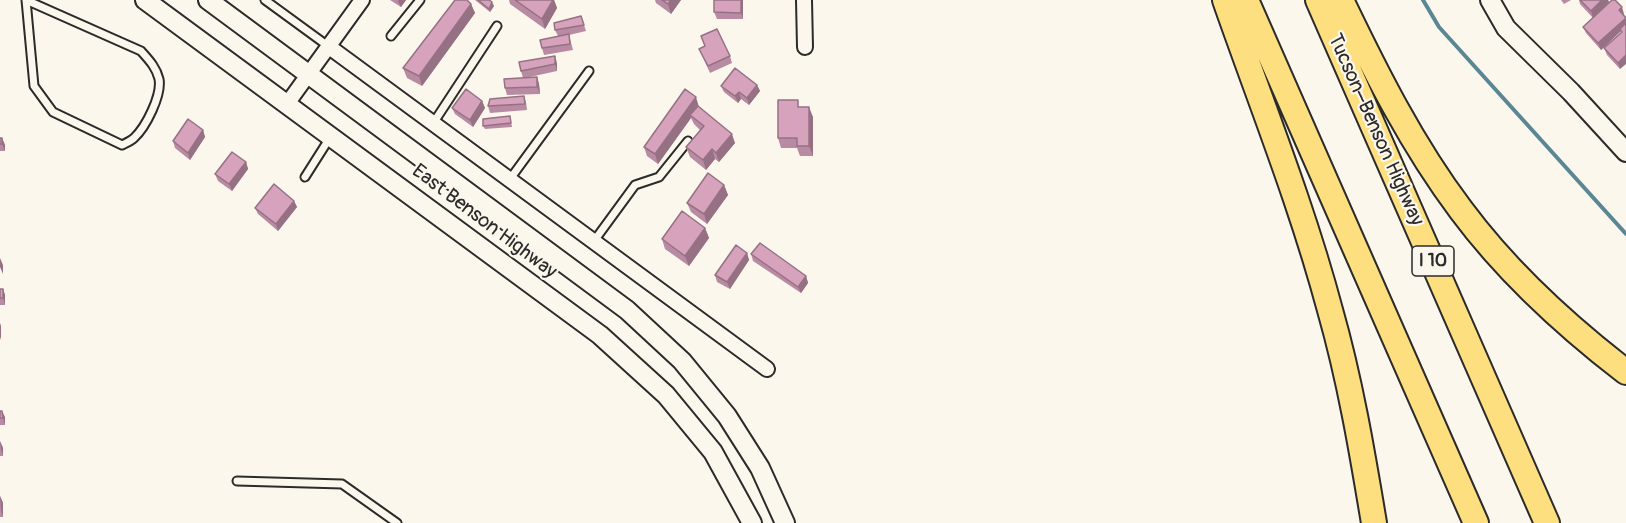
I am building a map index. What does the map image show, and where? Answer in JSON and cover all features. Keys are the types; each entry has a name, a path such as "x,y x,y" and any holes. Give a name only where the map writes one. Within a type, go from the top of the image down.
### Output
{"highway":[{"path":"1225,0 1327,297 1351,391 1374,523"},
{"path":"1246,0 1476,523"},
{"name":"Tucson–Benson Highway","path":"1318,0 1547,523"},
{"path":"1341,0 1396,109 1434,172 1461,210 1509,266 1544,302 1626,372"}],"main road":[{"name":"East Benson Highway","path":"145,0 600,335 666,395 713,452 752,523"},
{"name":"East Benson Highway","path":"208,0 627,310 667,346 727,416 760,468 785,523"},
{"path":"1490,0 1506,28 1571,92 1626,152"}],"street":[{"path":"287,104 362,0"},
{"path":"804,0 805,47"},
{"path":"328,46 767,369"}],"lane":[{"path":"26,0 141,51 154,65 159,80 159,96 133,139 122,145 54,112 34,86 26,0"},
{"path":"266,0 328,46"},
{"path":"391,36 420,0"},
{"path":"434,122 497,26"},
{"path":"510,179 589,71"},
{"path":"305,177 331,136"},
{"path":"594,241 635,185 658,177 688,141"},
{"path":"237,481 342,484 397,523"}],"building":[{"path":"455,0 467,0 471,4 419,76 403,68"},
{"path":"478,0 492,2 489,9"},
{"path":"515,0 553,0 542,19"},
{"path":"714,0 741,0 741,13 714,12"},
{"path":"1580,0 1602,0 1591,11"},
{"path":"1612,0 1622,7 1619,10 1626,18 1598,43 1583,27"},
{"path":"581,16 584,25 555,30 554,23"},
{"path":"1626,23 1626,55 1618,63 1604,48 1622,32 1620,29"},
{"path":"717,29 730,56 708,66 699,49 705,46 701,36"},
{"path":"569,34 570,44 542,48 540,40"},
{"path":"555,56 555,64 521,71 519,62"},
{"path":"735,68 757,85 747,98 739,92 735,96 721,86"},
{"path":"537,77 537,87 505,88 504,79"},
{"path":"466,89 482,101 470,120 452,108"},
{"path":"685,89 696,97 655,154 644,147"},
{"path":"524,96 525,104 488,106 490,99"},
{"path":"778,100 798,100 798,107 809,107 809,146 797,146 797,138 778,138"},
{"path":"698,106 732,134 716,153 712,149 703,160 686,147 704,126 690,115"},
{"path":"510,116 511,123 483,126 483,119"},
{"path":"188,119 203,130 188,153 173,141"},
{"path":"232,152 246,162 229,184 215,174"},
{"path":"708,173 724,185 704,214 687,203"},
{"path":"274,184 294,201 276,224 255,208"},
{"path":"682,211 705,228 685,256 662,239"},
{"path":"760,243 806,276 798,287 751,254"},
{"path":"736,245 747,253 727,282 715,275"},
{"path":"0,289 3,289 3,298 0,298"}],"waterway":[{"path":"1423,0 1439,27 1626,234"}]}
